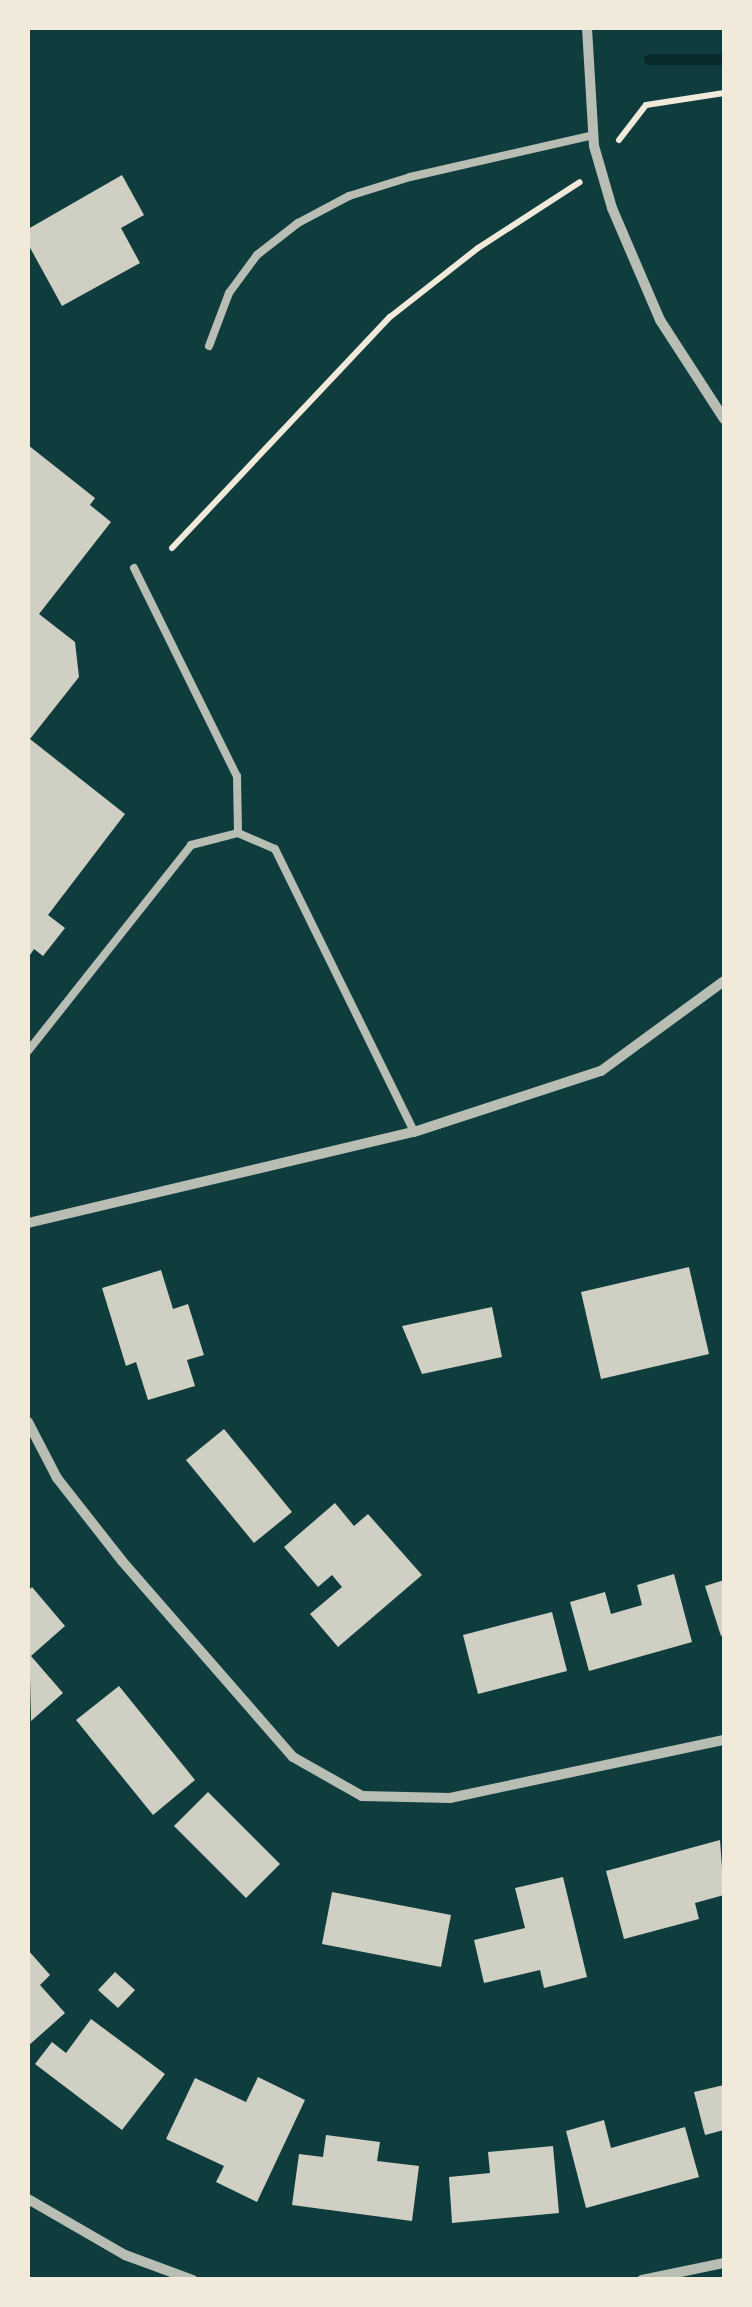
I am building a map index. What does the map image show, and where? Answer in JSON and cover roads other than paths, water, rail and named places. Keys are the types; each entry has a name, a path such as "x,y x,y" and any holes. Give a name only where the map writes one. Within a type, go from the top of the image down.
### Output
{"street":[{"path":"586,28 593,136 599,166 636,276 697,384 724,419"},
{"path":"28,1223 414,1132 601,1071 724,981"},
{"path":"28,1422 57,1478 122,1561 293,1756 362,1796 450,1798 724,1740"},
{"path":"28,2199 125,2256 193,2280"},
{"path":"642,2280 724,2263"}],"lane":[{"path":"209,346 229,293 257,256 298,223 349,196 410,177 593,136"},
{"path":"134,568 237,776 238,833"},
{"path":"28,1051 192,845 238,833 276,849 414,1132"}],"waterway":[{"path":"649,59 724,59"}]}
